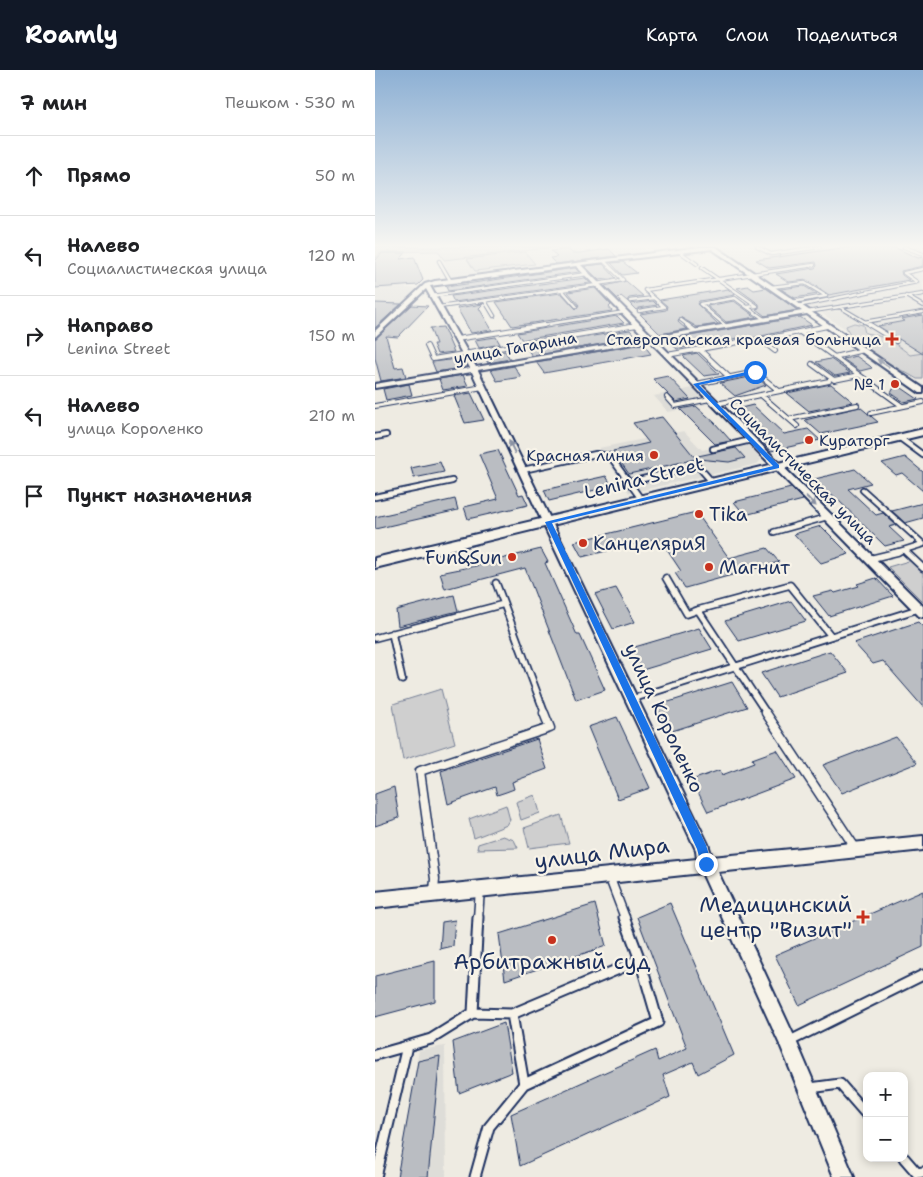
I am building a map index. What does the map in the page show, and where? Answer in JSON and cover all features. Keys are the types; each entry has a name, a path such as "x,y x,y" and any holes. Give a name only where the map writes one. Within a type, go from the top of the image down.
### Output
{"main road":[{"name":"Lenina Street","path":"375,563 923,432"}],"street":[{"path":"375,334 413,299"},
{"name":"улица Короленко","path":"434,299 483,387 703,849 706,864 788,1042 845,1177"},
{"name":"Социалистическая улица","path":"612,299 921,611"},
{"path":"787,299 923,391"},
{"name":"улица Гагарина","path":"375,386 807,312"},
{"name":"улица Мира","path":"375,900 706,864 923,843"}],"lane":[{"path":"439,308 501,299"},
{"path":"570,299 576,306"},
{"path":"630,301 649,299"},
{"path":"639,311 665,307 655,299"},
{"path":"726,326 700,304 731,299"},
{"path":"736,299 764,319"},
{"path":"746,299 757,306 747,307"},
{"path":"795,304 816,299"},
{"path":"795,304 825,299"},
{"path":"807,312 889,299"},
{"path":"910,299 923,306"},
{"path":"485,301 495,316"},
{"path":"840,307 896,341"},
{"path":"457,339 625,312"},
{"path":"864,322 923,312"},
{"path":"681,320 695,331"},
{"path":"427,346 433,358 637,325"},
{"path":"775,351 761,340 827,326"},
{"path":"799,332 901,406"},
{"path":"667,355 739,342"},
{"path":"699,349 729,377"},
{"path":"834,357 863,350"},
{"path":"812,364 834,380 859,375"},
{"path":"696,384 755,372 779,391"},
{"path":"667,397 675,406 761,395 829,381"},
{"path":"375,406 483,387"},
{"path":"761,395 797,426"},
{"path":"871,413 923,402"},
{"path":"789,419 857,404"},
{"path":"375,437 386,435"},
{"path":"900,438 923,455"},
{"path":"713,449 751,440"},
{"path":"523,470 596,454 611,456 641,500"},
{"path":"630,482 699,466 712,482"},
{"path":"375,497 452,481"},
{"path":"863,490 923,544"},
{"path":"774,532 827,517"},
{"path":"869,560 923,544"},
{"path":"904,550 923,568"},
{"path":"666,578 687,614 791,585 831,636"},
{"path":"434,894 435,879 420,771 550,728 496,583"},
{"path":"375,638 504,604"},
{"path":"699,610 856,849"},
{"path":"632,699 831,636 921,611"},
{"path":"392,634 402,680"},
{"path":"475,1177 489,1126 524,1084 658,1022 640,960 609,876"},
{"path":"473,1013 480,889"},
{"path":"375,1055 431,1039 473,1013 512,1014 640,960"},
{"path":"788,1042 923,975"},
{"path":"512,1014 524,1084"},
{"path":"376,1177 378,1154 407,1046"},
{"path":"808,1088 840,1084 863,1110"},
{"path":"907,1162 917,1173 923,1172"}],"shaded area":[{"path":"375,299 408,299 375,330"},
{"path":"794,299 884,299 813,311"},
{"name":"Ставропольская краевая больница","path":"907,299 923,299 923,355 894,360 821,313"},
{"path":"854,323 863,325 865,333 889,341 910,355 923,353 923,379 917,379 888,363 857,342 846,326"},
{"path":"693,388 708,404 668,412 654,396"},
{"path":"684,431 702,450 746,441 759,455 761,460 757,464 629,493 599,448"},
{"path":"912,560 923,570 923,602 888,567"},
{"path":"441,689 455,743 403,760 393,704"},
{"path":"535,795 540,813 521,820 516,802"},
{"path":"506,805 510,820 507,825 474,838 469,819"},
{"path":"561,815 569,843 529,848 524,828"},
{"path":"503,836 514,840 518,848 477,849 478,844"},
{"path":"445,1046 446,1177 397,1177 419,1050"}],"building":[{"path":"452,299 478,299 454,302"},
{"path":"520,299 566,299 576,309 579,305 574,299 605,299 611,305 609,307 612,311 512,326 496,302"},
{"path":"713,299 699,301 697,304 718,324 697,327 680,317 678,322 686,329 660,334 640,314 666,310 667,306 660,300"},
{"path":"752,299 781,299 797,310 765,316 756,309 759,308 759,304"},
{"path":"653,301 657,305 636,310 630,304"},
{"path":"734,301 756,317 726,322 707,306"},
{"path":"375,303 401,304 375,328"},
{"path":"483,304 479,308 492,330 471,333 457,308"},
{"path":"412,305 428,306 398,337 386,336 395,368 403,367 406,377 381,381 375,358 375,339"},
{"path":"923,315 923,354 878,326 905,321 901,319"},
{"path":"617,316 624,323 522,340 517,333"},
{"path":"800,317 812,325 743,340 738,338 677,349 667,340"},
{"path":"443,327 454,352 437,354 433,344 436,344 430,328"},
{"path":"630,330 637,338 532,356 526,347"},
{"path":"496,337 500,344 479,348 475,340"},
{"path":"643,344 651,354 544,373 536,362"},
{"path":"505,351 510,359 488,363 483,354"},
{"path":"697,353 719,374 704,376 683,356"},
{"path":"856,356 872,368 860,371 843,359"},
{"path":"457,359 460,368 436,372 432,362"},
{"path":"830,359 850,373 835,376 816,362"},
{"path":"514,366 521,377 497,381 491,370"},
{"path":"463,375 468,386 443,390 439,379"},
{"path":"668,376 690,399 676,402 653,379"},
{"path":"755,376 766,385 735,396 720,383"},
{"path":"409,384 412,395 386,400 383,389"},
{"path":"831,384 853,402 809,411 787,393"},
{"path":"896,384 918,399 904,402 891,393"},
{"path":"471,393 484,420 465,423 454,396"},
{"path":"753,405 784,434 808,429 820,440 771,451 759,439 766,437 737,409"},
{"path":"696,406 731,441 715,444 680,409"},
{"path":"860,407 878,422 821,434 805,420"},
{"name":"Красная линия","path":"662,417 696,459 629,474 613,451 649,443 633,423"},
{"path":"736,448 745,458 729,462 698,459 698,456"},
{"path":"498,450 519,495 523,494 528,505 468,519 464,507 498,499 479,454"},
{"path":"905,457 923,472 923,491 902,473 896,475 882,463"},
{"path":"440,462 444,472 414,478 411,468"},
{"path":"855,469 871,483 848,489 876,515 883,513 896,525 889,527 904,541 885,546 833,495 820,499 803,482"},
{"path":"606,476 612,486 549,501 544,490"},
{"path":"791,488 803,500 745,515 734,502"},
{"path":"455,499 458,510 375,529 375,517"},
{"path":"923,503 923,518 905,523 892,511"},
{"path":"696,512 729,558 767,548 779,562 685,588 675,573 681,571 659,538 582,557 574,542"},
{"path":"821,526 849,554 821,563 794,534"},
{"path":"541,549 548,562 545,563 577,635 580,635 605,690 576,700 525,568 445,589 440,573 490,563"},
{"path":"876,578 893,596 829,616 813,596 833,591 835,593 859,586 857,584"},
{"path":"616,588 635,622 613,629 595,594"},
{"path":"454,595 458,611 398,626 396,610"},
{"path":"791,601 806,621 739,641 725,621"},
{"path":"918,622 923,627 923,707 883,661 873,664 854,643"},
{"path":"699,628 712,649 639,671 628,649"},
{"path":"830,651 848,673 777,697 761,673"},
{"path":"732,682 747,707 669,732 656,706"},
{"path":"617,717 650,788 618,799 588,727"},
{"path":"896,737 917,763 842,793 823,765"},
{"path":"537,739 547,769 512,782 514,789 506,792 497,795 495,787 448,804 441,771"},
{"path":"777,750 796,779 708,812 692,780 720,770 722,775 754,763 752,759"},
{"path":"394,787 399,818 375,826 375,794"},
{"path":"923,891 923,947 799,1005 775,955"},
{"path":"670,903 734,1055 698,1074 693,1062 663,1075 670,1097 520,1166 511,1114 655,1050 658,1061 687,1048 637,917"},
{"name":"Арбитражный суд","path":"595,904 606,946 505,980 499,934"},
{"path":"455,920 453,946 440,949 442,922"},
{"path":"435,961 435,1001 375,1017 375,976"},
{"path":"504,1023 512,1072 459,1093 453,1042"},
{"path":"440,1056 428,1177 397,1177 418,1061"}],"place":[{"name":"Ставропольская краевая больница","path":"892,339"},
{"name":"№ 1","path":"895,384"},
{"name":"Кураторг","path":"809,440"},
{"name":"Красная линия","path":"654,455"},
{"name":"Tika","path":"699,514"},
{"name":"КанцеляриЯ","path":"583,543"},
{"name":"Fun&Sun","path":"512,557"},
{"name":"Магнит","path":"709,567"},
{"name":"Медицинский центр \"Визит\"","path":"863,917"},
{"name":"Арбитражный суд","path":"552,940"}],"route":[{"path":"706,864 703,849 548,522 777,467 696,384 755,372"}]}
